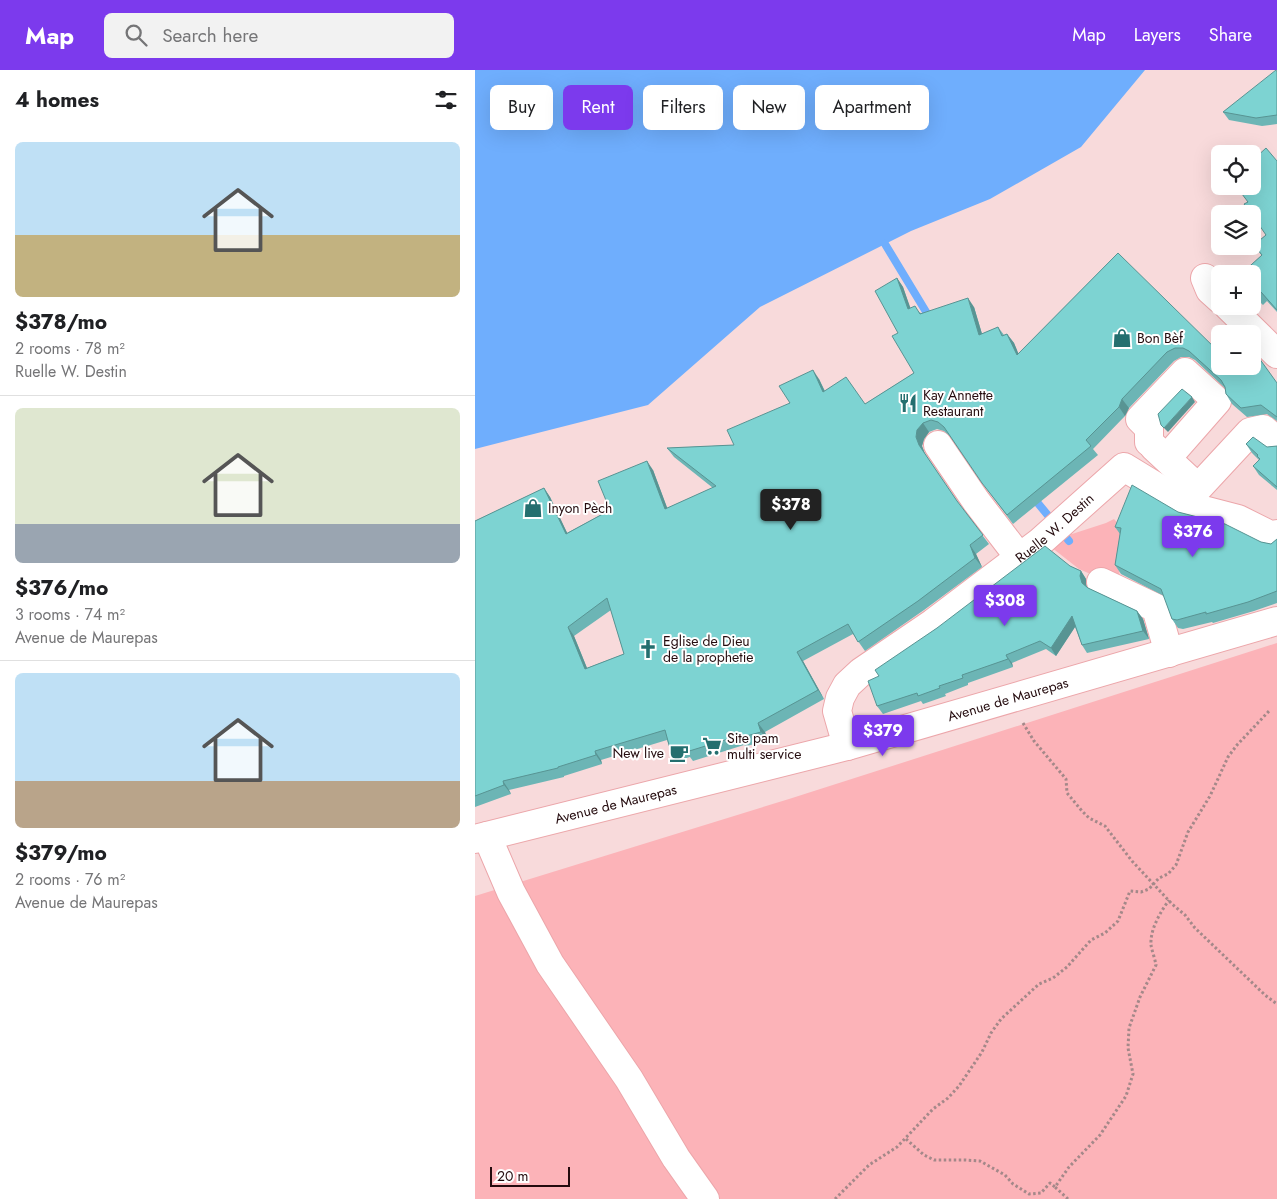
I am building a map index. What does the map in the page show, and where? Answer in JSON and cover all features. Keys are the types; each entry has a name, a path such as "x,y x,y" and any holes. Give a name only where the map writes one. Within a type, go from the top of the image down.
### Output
{"street":[{"path":"1237,315 1277,354"},
{"name":"Ruelle W. Destin","path":"847,746 837,711 840,698 847,685 861,672 933,622 1019,557 1054,529 1124,467 1158,450 1198,488 1250,432 1263,429 1277,441"},
{"path":"938,445 976,501 1019,557"},
{"path":"1124,467 1188,506 1238,519 1274,537 1277,534"},
{"path":"1101,582 1156,608 1169,653"},
{"name":"Avenue de Maurepas","path":"481,837 847,746 1277,621"},
{"path":"481,837 550,964 629,1079 676,1158 705,1199"}],"path":[{"path":"1013,698 1033,741 1066,779 1067,793 1089,818 1109,830 1132,861 1217,950 1277,1004"},
{"path":"835,1199 869,1165 906,1139 959,1086 1001,1019 1039,984 1053,978 1067,967 1091,940 1105,933 1117,921 1130,892 1141,892 1149,889 1159,878 1168,874 1176,865 1188,832 1210,796 1228,757 1270,710"},
{"path":"1055,1187 1069,1167 1100,1135 1126,1096 1133,1074 1129,1048 1129,1028 1141,996 1156,965 1151,945 1157,918 1169,900"},
{"path":"906,1139 924,1155 934,1160 980,1161 1005,1175 1013,1184 1029,1194 1041,1193 1050,1184 1068,1199"}],"shaded area":[{"path":"1114,519 1123,529 1118,586 1079,569 1051,547 1069,532 1072,534"},
{"path":"1277,643 1277,1199 475,1199 475,896 789,799"}],"water":[{"path":"475,70 1145,70 1081,147 990,199 911,231 760,307 648,405 475,449"}],"building":[{"path":"1276,70 1277,115 1256,118 1223,112"},
{"path":"1266,148 1277,161 1277,310 1261,292 1261,265 1251,265 1262,255 1261,239 1266,235 1261,228 1261,205 1245,205 1248,202 1243,195 1261,195 1261,153"},
{"path":"1118,253 1211,344 1211,371 1183,348 1175,348 1167,352 1122,399 1119,407 1086,440 1091,446 1007,515 982,483 944,427 938,422 931,420 923,423 917,430 916,437 919,445 983,535 970,545 975,558 918,601 858,642 848,624 797,652 818,690 758,723 761,732 739,738 738,736 686,752 685,748 671,752 665,730 595,751 596,755 558,768 503,781 504,785 475,796 475,521 544,488 566,534 610,510 598,481 647,461 665,509 716,486 667,448 734,445 727,430 790,403 779,386 813,370 823,392 846,377 865,404 914,373 892,336 898,333 875,291 897,278 908,309 915,306 920,314 968,298 979,335 998,327 1002,336 1007,334 1017,355","holes":["607,598 624,654 585,669 568,627"]},
{"path":"1261,361 1277,383 1277,417 1261,405 1241,408 1226,394 1221,380 1215,375 1261,375"},
{"path":"1182,389 1192,397 1164,428 1161,425 1158,414"},
{"path":"1253,437 1267,447 1277,446 1277,487 1253,466 1260,459 1246,444"},
{"path":"1132,485 1178,512 1225,524 1261,542 1271,544 1277,539 1277,591 1248,602 1206,614 1206,612 1177,620 1172,619 1161,589 1115,565 1121,528 1115,527"},
{"path":"1045,546 1070,566 1081,571 1082,583 1088,588 1137,611 1143,631 1082,645 1072,616 1051,648 1040,641 1006,655 1008,659 962,675 963,678 939,686 940,688 918,696 917,693 877,706 868,681 879,676 875,670 937,628"}],"waterway":[{"path":"885,244 931,320"},
{"path":"1032,496 1069,541"}],"place":[{"name":"Bon Bèf","path":"1122,338"},
{"name":"Kay Annette Restaurant","path":"908,403"},
{"name":"Inyon Pèch","path":"533,508"},
{"name":"Eglise de Dieu de la prophetie","path":"648,649"},
{"name":"Site pam multi service","path":"712,746"},
{"name":"New live","path":"679,753"}]}
